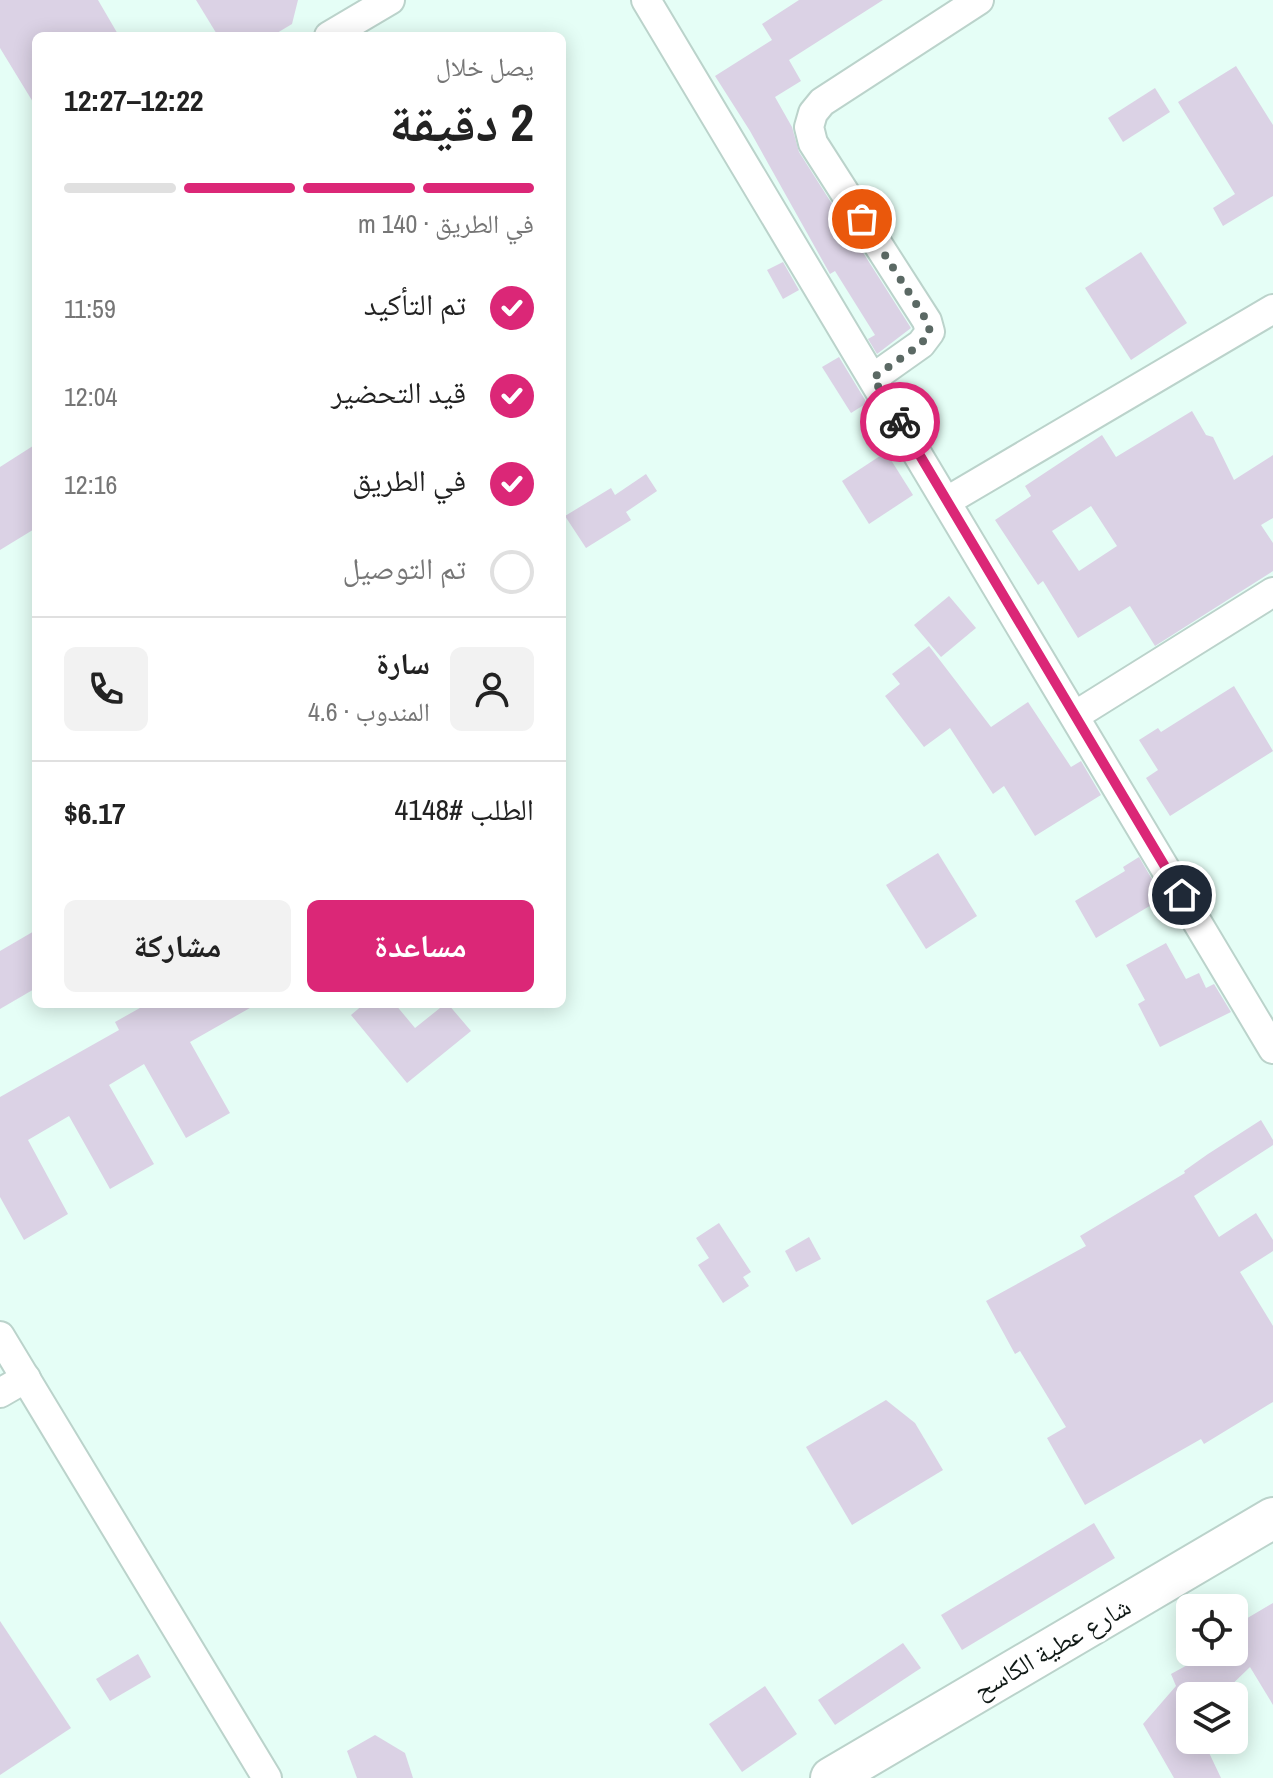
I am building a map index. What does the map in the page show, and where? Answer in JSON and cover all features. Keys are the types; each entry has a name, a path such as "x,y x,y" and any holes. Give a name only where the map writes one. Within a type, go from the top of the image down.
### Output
{"street":[{"path":"336,32 390,0"},
{"path":"646,0 1273,1049"},
{"path":"873,378 921,344 930,332 927,321 813,143 809,127 813,113 833,92 979,0"},
{"path":"947,501 1273,309"},
{"path":"1076,715 1273,592"},
{"path":"0,1336 267,1778"},
{"path":"0,1393 26,1378"},
{"name":"شارع عطية الكاسح","path":"831,1778 1273,1518"}],"building":[{"path":"0,0 98,0 117,32 32,32 32,100 0,48"},
{"path":"196,0 298,0 292,24 279,32 216,32"},
{"path":"799,0 883,0 789,60 801,81 775,97 792,127 799,152 911,328 877,354 868,339 875,335 835,271 830,274 750,131 715,76 772,40 762,24"},
{"path":"1236,66 1273,125 1273,196 1223,226 1213,208 1235,194 1178,102"},
{"path":"1155,88 1170,112 1123,142 1108,118"},
{"path":"1141,252 1187,323 1131,360 1085,288"},
{"path":"783,262 799,290 783,299 767,270"},
{"path":"839,357 867,403 851,413 822,367"},
{"path":"1192,411 1206,435 1213,437 1234,480 1273,455 1273,518 1261,525 1273,543 1273,571 1155,646 1130,606 1078,638 1043,581 1038,585 995,520 1031,496 1025,486 1102,435 1116,457","holes":["1091,506 1117,546 1079,571 1052,531"]},
{"path":"32,447 32,530 0,550 0,467"},
{"path":"886,452 913,495 869,524 842,481"},
{"path":"646,474 657,491 626,512 631,520 586,548 566,515 611,488 615,495"},
{"path":"949,596 976,628 941,657 914,625"},
{"path":"929,646 991,727 1028,702 1071,767 1081,761 1101,795 1035,836 1004,786 993,794 950,728 924,747 885,696 900,684 892,674"},
{"path":"1234,686 1273,751 1170,816 1146,778 1158,770 1139,740 1158,728 1161,732"},
{"path":"938,853 977,916 926,949 886,885"},
{"path":"1139,857 1163,898 1096,938 1075,901 1125,871 1123,867"},
{"path":"32,932 32,990 0,1009 0,951"},
{"path":"1166,943 1186,979 1199,973 1206,988 1214,984 1231,1012 1160,1047 1138,1004 1145,1000 1126,965"},
{"path":"140,1008 250,1008 190,1042 230,1113 186,1138 144,1064 109,1085 154,1164 110,1189 69,1116 28,1140 68,1214 24,1240 0,1197 0,1097 119,1030 115,1022"},
{"path":"359,1008 398,1008 415,1028 440,1008 451,1008 471,1031 407,1083 351,1015"},
{"path":"1261,1120 1273,1145 1194,1196 1219,1237 1256,1213 1273,1240 1273,1251 1240,1272 1273,1326 1273,1402 1204,1444 1201,1439 1085,1505 1047,1438 1066,1427 1020,1351 1015,1354 986,1301 1086,1246 1080,1236 1185,1173 1208,1154"},
{"path":"719,1223 751,1272 743,1277 749,1286 723,1303 698,1265 709,1258 696,1238"},
{"path":"809,1237 821,1259 796,1272 785,1251"},
{"path":"886,1400 915,1423 943,1470 852,1525 806,1447"},
{"path":"1094,1523 1115,1558 962,1650 941,1615"},
{"path":"1273,1603 1273,1705 1250,1667 1234,1682 1176,1682 1176,1686 1171,1674 1186,1666 1248,1666 1248,1618"},
{"path":"0,1621 71,1728 0,1775"},
{"path":"903,1643 921,1668 835,1725 818,1700"},
{"path":"138,1654 151,1677 110,1701 96,1679"},
{"path":"765,1686 797,1734 742,1772 709,1724"},
{"path":"1176,1686 1176,1754 1210,1754 1221,1778 1174,1778 1143,1724"},
{"path":"375,1735 405,1753 413,1778 357,1778 347,1751"}],"way so far":[{"path":"862,219 927,321 930,332 921,344 873,378 900,422"}],"route":[{"path":"900,422 1182,895"}]}
